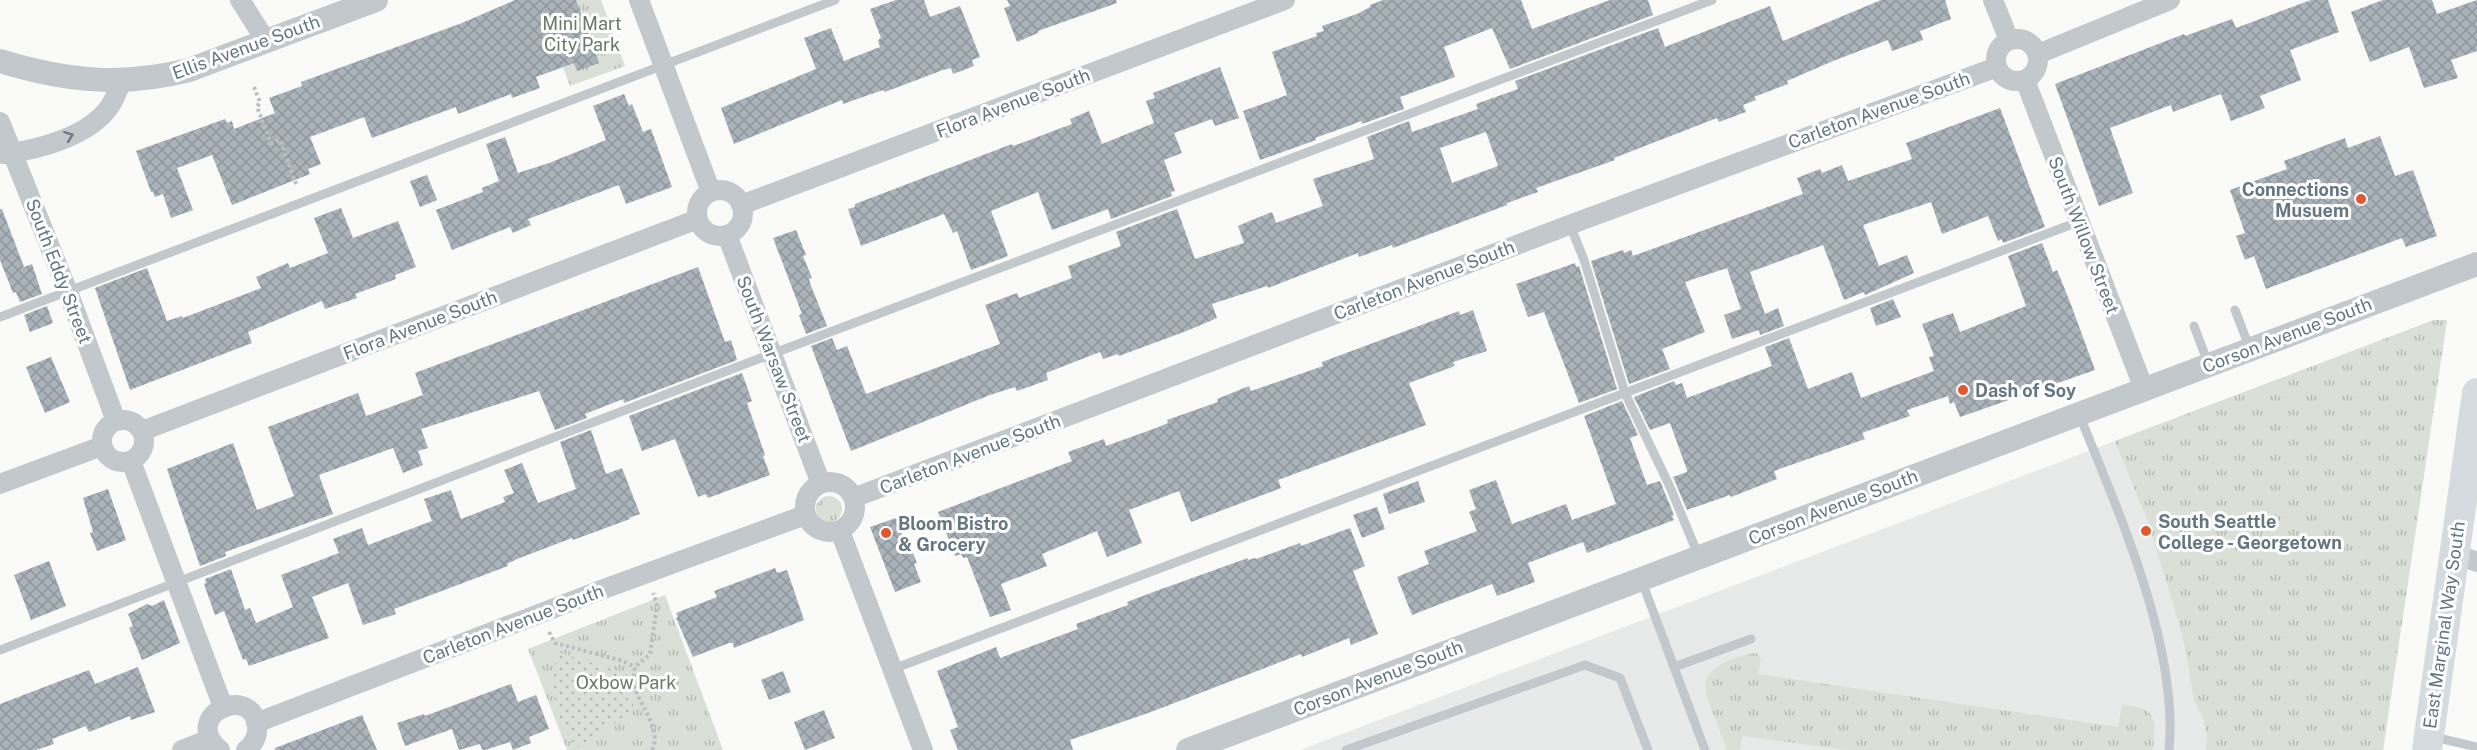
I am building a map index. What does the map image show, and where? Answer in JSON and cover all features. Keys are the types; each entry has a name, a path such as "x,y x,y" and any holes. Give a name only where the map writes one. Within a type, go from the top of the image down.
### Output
{"main road":[{"name":"East Marginal Way South","path":"2428,743 2466,557 2477,393"}],"street":[{"path":"240,0 266,42"},
{"name":"Ellis Avenue South","path":"0,61 64,78 122,81 160,77 189,70 375,0"},
{"path":"639,0 711,192"},
{"name":"Flora Avenue South","path":"741,206 1285,0"},
{"path":"1994,0 2009,40"},
{"path":"2038,54 2170,0"},
{"path":"2009,40 2026,40 2032,44 2038,54 2037,69 2025,80 2008,79 1997,67 2000,47 2009,40"},
{"name":"Carleton Avenue South","path":"853,498 1569,225 1997,67"},
{"name":"South Willow Street","path":"2025,80 2078,222 2145,389"},
{"path":"6,153 30,151 87,129 110,107 122,81"},
{"name":"South Eddy Street","path":"0,122 6,153 68,292 116,421"},
{"path":"723,190 730,193 741,206 743,217 740,224 736,230 727,235 715,236 708,233 698,219 698,206 702,199 711,192 723,190"},
{"name":"Flora Avenue South","path":"142,431 698,219"},
{"name":"South Warsaw Street","path":"727,235 821,484"},
{"name":"Corson Avenue South","path":"1188,750 2477,264"},
{"path":"128,420 142,431 143,448 131,461 114,460 102,446 104,430 116,421 128,420"},
{"path":"0,484 102,446"},
{"path":"131,461 175,582 224,706"},
{"path":"834,482 841,485 853,498 855,513 852,520 840,531 824,532 815,529 805,515 806,498 810,491 821,484 834,482"},
{"name":"Carleton Avenue South","path":"256,723 537,614 805,515"},
{"path":"840,531 923,750"},
{"path":"182,750 215,745 208,728 214,712 224,706 238,705 247,709 256,723 257,735 254,743 246,750"}],"lane":[{"path":"0,317 835,0"},
{"path":"0,650 773,353 1712,0"},
{"path":"893,669 2078,222"},
{"path":"1569,225 1584,260 1625,393 1670,487 1699,557"},
{"path":"2235,310 2250,349"},
{"path":"2194,326 2209,365"},
{"path":"2079,414 2136,562 2154,621 2170,696 2172,724 2169,750"},
{"path":"1641,579 1706,750"},
{"path":"1674,667 1751,639"},
{"path":"1346,750 1585,665 1620,678 1648,750"},
{"path":"2428,743 2477,747"}],"path":[{"path":"254,87 260,102 257,107 271,143 279,140 303,202"},
{"path":"648,573 657,605 650,654 634,667 633,680 653,731 652,750"},
{"path":"537,614 555,643 623,661 634,667"}],"shaded area":[{"name":"South Seattle College - Georgetown","path":"2434,320 2447,320 2383,750 1300,750"}],"green space":[{"name":"Mini Mart City Park","path":"538,0 601,0 625,66 570,86"},
{"path":"2434,320 2447,320 2383,750 2206,750 2207,738 2203,718 2194,700 2185,647 2173,603 2147,519 2115,441"},
{"path":"829,496 838,500 842,509 838,518 829,522 820,518 816,509 820,500"},
{"name":"Oxbow Park","path":"665,595 723,750 567,750 528,649"},
{"path":"558,652 627,674 625,694 636,709 576,748 562,724 555,702 554,679"},
{"path":"1758,654 1761,659 1758,674 2118,727 2122,705 2134,706 2152,716 2154,722 2153,750 1848,750 1742,736 1740,750 1727,750 1707,697 1705,682 1713,670 1719,666 1732,659"}],"building":[{"path":"515,0 576,0 599,63 577,71 574,63 536,77 540,88 512,98 511,94 458,114 456,107 372,138 364,117 310,137 321,164 308,169 310,174 232,205 212,155 177,168 193,210 171,218 163,194 155,197 151,192 136,151 225,119 227,123 232,121 234,129 275,113 269,98 302,86 301,82 462,23"},
{"path":"896,0 924,0 930,17 960,6 980,57 972,60 974,66 953,74 951,68 943,70 885,92 883,90 843,104 842,100 734,144 721,108 816,69 804,38 831,28 844,61 880,47 878,40 881,38 870,9"},
{"path":"1007,0 1116,0 1117,3 1038,31 1017,42 1004,8 1010,6"},
{"path":"1383,0 1521,0 1532,29 1610,0 1648,0 1653,15 1510,69 1492,28 1444,47 1455,77 1400,97 1404,109 1362,124 1361,121 1260,160 1243,111 1287,95 1272,52 1317,36 1316,33 1324,31 1322,26 1357,14"},
{"path":"1881,0 1945,0 1951,19 1920,31 1923,40 1892,51 1888,40 1787,81 1788,84 1754,97 1756,100 1743,105 1746,112 1719,122 1717,118 1614,158 1615,160 1536,188 1538,192 1507,203 1507,205 1393,248 1392,245 1359,257 1358,253 1268,288 1267,286 1212,304 1217,318 1189,330 1119,356 1118,354 1103,359 1100,352 1046,373 1048,380 1017,391 1015,387 990,395 851,451 811,346 832,338 837,350 847,346 866,394 1000,344 985,305 1017,293 1019,298 1072,278 1068,266 1121,246 1116,232 1177,209 1195,259 1244,243 1238,226 1247,222 1272,212 1276,223 1323,206 1313,179 1374,159 1367,137 1409,121 1412,132 1478,109 1476,104 1518,89 1515,81 1658,28 1665,47 1770,6 1783,41","holes":["1486,132 1498,166 1452,183 1440,148"]},
{"path":"2311,0 2328,0 2339,32 2290,50 2301,80 2260,96 2265,108 2231,121 2221,94 2173,112 2171,105 2110,128 2133,193 2099,206 2055,84 2184,34 2185,36 2232,19 2236,28"},
{"path":"2383,0 2432,0 2437,14 2477,0 2477,51 2451,60 2458,78 2424,88 2409,47 2370,62 2351,12"},
{"path":"1220,67 1239,118 1215,126 1212,119 1174,133 1182,153 1164,160 1175,191 1171,192 1172,196 1111,219 1108,209 1052,230 1038,192 991,211 1008,256 971,270 957,231 953,233 944,214 861,246 848,209 855,207 855,204 1012,144 1013,146 1072,124 1070,119 1089,111 1102,144 1154,123 1146,101 1155,98 1153,93"},
{"path":"624,94 629,106 632,104 643,132 651,129 672,187 626,204 619,185 528,219 531,225 513,233 510,227 452,250 436,210 483,192 482,188 499,181 486,144 505,137 518,173 549,163 606,140 593,106"},
{"path":"2000,108 2045,227 2003,243 2002,239 1998,241 1988,216 1942,234 1931,202 1863,225 1879,266 1907,255 1914,273 1865,295 1864,292 1844,300 1823,245 1750,272 1765,314 1778,308 1784,326 1760,335 1759,330 1732,339 1724,315 1741,309 1727,268 1685,282 1705,332 1662,349 1670,369 1629,384 1591,261 1623,250 1624,253 1631,250 1633,256 1803,194 1797,178 1820,169 1822,173 1842,165 1848,181 1912,159 1906,143"},
{"path":"2380,136 2395,176 2413,170 2437,236 2406,247 2402,238 2266,289 2254,256 2245,260 2236,236 2245,233 2230,190 2287,169 2284,161 2345,138 2348,148"},
{"path":"427,175 437,200 420,207 410,181"},
{"path":"341,208 353,238 398,221 416,267 395,275 396,279 355,294 357,298 325,309 322,301 248,332 252,343 130,390 95,288 147,268 167,321 182,316 183,318 261,288 256,277 288,263 290,268 328,253 314,218"},
{"path":"0,209 2,209 24,267 32,264 42,294 20,302 16,292 13,293 0,260"},
{"path":"796,230 806,255 803,256 812,278 809,279 810,283 827,326 806,334 799,315 802,314 773,238"},
{"path":"2042,243 2053,272 2057,270 2095,370 1960,417 1954,402 1950,404 1948,396 1907,410 1910,416 1862,433 1865,439 1774,471 1777,479 1731,497 1730,495 1687,510 1673,477 1687,470 1670,423 1650,430 1634,397 1674,381 1676,385 1682,383 1687,398 1772,366 1765,347 1789,338 1808,389 1852,372 1861,398 1934,371 1929,357 1934,356 1922,324 1953,313 1960,332 2026,306 2008,256"},
{"path":"1575,263 1576,267 1579,266 1617,389 1579,403 1544,312 1528,317 1516,284"},
{"path":"698,267 725,342 731,340 737,360 624,403 623,399 585,414 587,418 555,430 539,391 421,429 428,448 418,451 423,465 403,473 393,448 319,475 333,514 225,552 226,556 200,566 167,469 233,443 257,510 294,496 268,427 358,393 366,416 423,395 415,373"},
{"path":"1893,299 1901,317 1876,326 1870,308"},
{"path":"47,306 53,323 30,332 24,315"},
{"path":"1473,310 1487,351 1453,362 1455,366 1409,383 1426,425 1278,480 1281,488 1191,522 1179,491 1129,510 1142,543 1107,557 1097,531 1042,554 1047,566 1001,584 1011,610 990,617 967,557 963,558 961,554 955,556 938,512 1072,461 1068,452 1104,439 1106,446 1168,423 1167,420 1218,402 1217,399 1249,386 1251,391 1323,366 1322,362 1459,311 1460,315"},
{"path":"51,357 70,402 45,413 26,367"},
{"path":"742,373 752,401 747,403 770,475 708,498 706,494 698,497 675,439 642,451 629,416"},
{"path":"1622,401 1638,435 1630,438 1647,485 1660,481 1674,520 1587,553 1583,542 1528,563 1535,582 1497,596 1492,584 1412,615 1397,577 1429,564 1424,551 1477,531 1469,512 1476,509 1469,490 1496,480 1512,524 1566,504 1572,520 1616,504 1584,416"},
{"path":"591,430 606,474 622,468 640,514 517,559 507,564 508,566 394,609 396,614 363,625 348,583 312,597 329,638 249,666 246,659 243,660 224,611 215,615 204,584 205,579 231,569 245,610 250,608 256,623 293,607 281,575 339,553 333,539 362,528 368,545 432,521 424,499 451,490 461,519 505,502 503,497 514,493 504,470 522,463 538,503 576,489 560,442"},
{"path":"1418,481 1425,502 1389,514 1383,494"},
{"path":"108,489 126,540 97,551 90,533 93,532 83,498"},
{"path":"1377,507 1385,529 1362,538 1353,515"},
{"path":"896,518 903,536 906,535 917,563 914,564 921,582 895,592 870,527"},
{"path":"1350,528 1365,566 1353,571 1378,634 1351,645 1349,638 1302,657 1301,654 1151,712 1070,740 1073,750 958,750 950,730 958,727 937,671 996,647 1000,658 1078,629 1076,624 1128,605 1127,602 1156,591 1248,558 1248,560 1256,559 1300,543 1301,546"},
{"path":"49,561 66,606 31,620 14,575"},
{"path":"775,568 777,573 787,570 804,620 734,648 733,643 729,643 693,657 676,618 678,617 676,613 717,597 714,591"},
{"path":"164,600 180,643 142,660 129,628 133,626 128,614 147,604 152,606"},
{"path":"138,667 155,712 131,720 130,716 89,732 86,726 52,739 54,744 36,750 0,750 0,704 89,670 95,684"},
{"path":"783,671 791,692 769,700 761,680"},
{"path":"511,684 518,702 536,695 549,729 529,737 531,743 513,750 510,742 485,750 482,750 480,744 459,750 452,729 405,746 397,723 424,714 425,716"},
{"path":"824,710 835,738 805,750 794,722"},
{"path":"362,715 377,750 275,750 275,748"}],"place":[{"name":"Connections Musuem","path":"2361,199"},
{"name":"Dash of Soy","path":"1963,390"},
{"name":"South Seattle College - Georgetown","path":"2146,531"},
{"name":"Bloom Bistro & Grocery","path":"886,533"}]}
